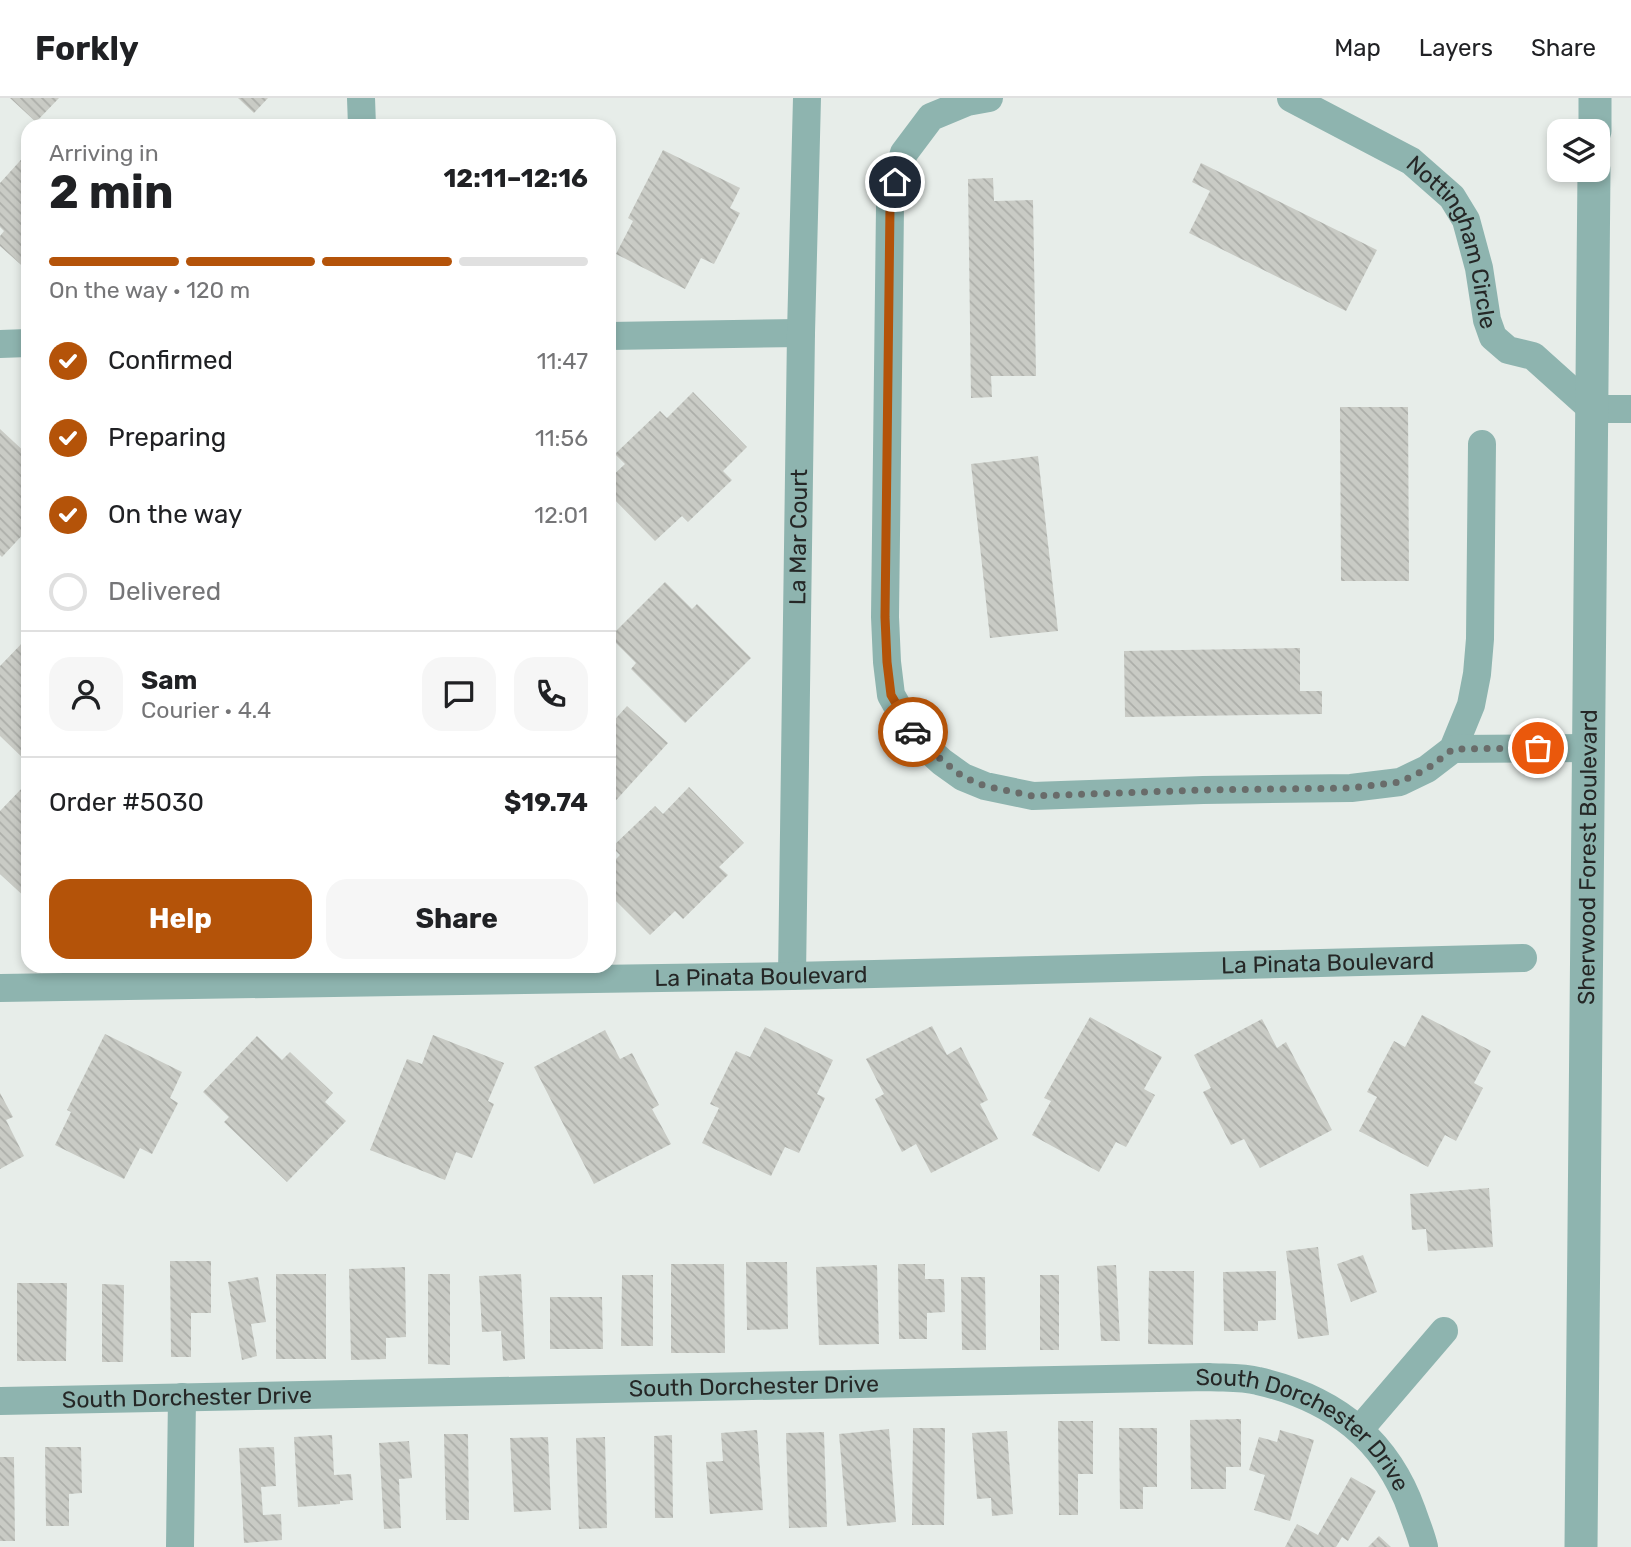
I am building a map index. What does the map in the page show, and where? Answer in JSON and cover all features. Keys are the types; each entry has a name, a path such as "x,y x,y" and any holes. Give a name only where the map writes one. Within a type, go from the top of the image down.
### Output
{"street":[{"path":"361,98 362,119"},
{"name":"La Mar Court","path":"792,976 807,98"},
{"path":"989,98 967,102 931,117 904,153 890,207 885,617 891,695 923,745 963,777 985,786 1033,796 1351,788 1400,782 1427,769 1453,749 1471,705 1477,674 1480,639 1482,444"},
{"name":"Nottingham Circle","path":"1291,98 1411,161 1452,197 1466,220 1493,337 1508,350 1533,356 1592,409"},
{"path":"1595,98 1595,119"},
{"name":"Sherwood Forest Boulevard","path":"1581,1547 1594,182"},
{"path":"616,336 801,333"},
{"path":"0,344 21,343"},
{"path":"1592,409 1631,410"},
{"path":"1453,749 1588,748"},
{"name":"La Pinata Boulevard","path":"0,988 340,974 792,976 1523,958"},
{"path":"1360,1430 1444,1331"},
{"name":"South Dorchester Drive","path":"0,1401 1209,1377 1256,1380 1303,1394 1360,1430 1396,1474 1406,1494 1424,1547"},
{"path":"180,1547 182,1397"}],"building":[{"path":"10,98 59,98 39,119 33,119"},
{"path":"238,98 268,98 254,113"},
{"path":"663,150 740,188 730,208 740,213 714,264 701,258 685,289 616,254 633,221 628,218"},
{"path":"21,160 21,265 0,246 0,236 4,231 0,227 0,183"},
{"path":"1201,163 1377,250 1346,311 1189,233 1210,191 1192,182"},
{"path":"993,178 994,201 1033,200 1036,376 991,376 992,397 971,398 968,179"},
{"path":"693,392 747,447 723,471 732,480 688,522 682,516 655,541 616,501 616,472 625,464 616,453 660,411 667,418"},
{"path":"1340,407 1408,407 1409,581 1341,581"},
{"path":"0,429 21,448 21,537 2,557"},
{"path":"1038,456 1058,631 990,638 971,464"},
{"path":"665,582 692,609 697,604 751,658 685,723 631,669 636,663 616,643 616,631"},
{"path":"21,644 21,756 0,736 0,666"},
{"path":"1300,648 1300,691 1322,691 1322,714 1125,717 1124,651"},
{"path":"627,706 668,743 616,800 616,718"},
{"path":"689,787 744,843 719,867 728,875 683,919 675,911 650,935 616,901 616,859 620,855 616,851 616,843 655,806 663,814"},
{"path":"21,789 21,894 0,874 0,811"},
{"path":"1422,1015 1491,1051 1474,1083 1483,1088 1456,1141 1445,1135 1428,1167 1359,1131 1377,1097 1367,1092 1394,1041 1405,1047"},
{"path":"1090,1017 1162,1057 1144,1089 1155,1095 1126,1147 1116,1142 1099,1172 1032,1135 1051,1101 1044,1098"},
{"path":"1262,1019 1277,1048 1286,1042 1332,1130 1260,1168 1244,1139 1231,1145 1203,1092 1211,1088 1194,1055"},
{"path":"932,1026 947,1055 961,1047 988,1100 980,1104 998,1139 931,1173 916,1144 902,1152 875,1099 884,1094 866,1059"},
{"path":"765,1027 833,1060 817,1094 825,1098 799,1153 785,1147 771,1176 702,1143 719,1108 710,1104 736,1051 750,1057"},
{"path":"605,1030 620,1059 632,1053 659,1105 652,1109 671,1144 594,1184 534,1067"},
{"path":"105,1034 182,1072 170,1098 178,1103 152,1154 140,1148 124,1179 55,1145 71,1112 67,1110"},
{"path":"433,1035 504,1063 488,1101 494,1104 472,1158 456,1152 445,1180 370,1150 407,1059 422,1064"},
{"path":"257,1036 282,1060 290,1052 333,1093 325,1102 346,1121 287,1182 224,1122 229,1117 203,1092"},
{"path":"0,1093 13,1117 6,1120 24,1156 0,1169"},
{"path":"1489,1188 1493,1247 1428,1251 1426,1229 1412,1230 1410,1194"},
{"path":"1318,1247 1329,1335 1298,1339 1286,1251"},
{"path":"1363,1255 1377,1292 1351,1302 1337,1264"},
{"path":"170,1261 211,1261 211,1313 191,1313 191,1357 171,1357"},
{"path":"746,1262 787,1262 788,1329 747,1330"},
{"path":"671,1264 724,1264 725,1353 671,1353"},
{"path":"898,1264 925,1264 925,1279 944,1279 945,1312 927,1313 927,1339 899,1339"},
{"path":"877,1265 879,1344 819,1345 816,1267"},
{"path":"1116,1265 1120,1341 1101,1341 1097,1266"},
{"path":"405,1267 406,1337 386,1338 386,1359 351,1360 349,1269"},
{"path":"1149,1271 1194,1271 1193,1345 1148,1344"},
{"path":"1276,1271 1276,1320 1258,1321 1258,1331 1224,1331 1223,1272"},
{"path":"276,1274 326,1274 326,1359 276,1359"},
{"path":"428,1274 450,1274 450,1365 428,1364"},
{"path":"521,1274 525,1359 503,1361 501,1331 482,1332 479,1276"},
{"path":"622,1275 653,1275 653,1346 621,1346"},
{"path":"1040,1275 1059,1275 1059,1350 1040,1350"},
{"path":"258,1277 266,1322 251,1324 257,1356 242,1360 228,1282"},
{"path":"961,1277 985,1277 986,1350 962,1350"},
{"path":"17,1283 67,1283 66,1361 17,1361"},
{"path":"102,1284 124,1285 123,1362 102,1362"},
{"path":"550,1297 602,1297 603,1349 550,1349"},
{"path":"1241,1419 1241,1467 1226,1467 1226,1489 1191,1489 1190,1420"},
{"path":"1058,1421 1093,1421 1093,1474 1078,1474 1078,1515 1059,1515"},
{"path":"913,1428 945,1428 944,1525 912,1525"},
{"path":"1119,1428 1157,1428 1157,1487 1143,1487 1143,1509 1120,1509"},
{"path":"889,1429 896,1522 847,1526 839,1434"},
{"path":"757,1430 763,1510 710,1514 706,1462 723,1461 721,1433"},
{"path":"1280,1430 1314,1440 1290,1521 1254,1510 1265,1475 1249,1470 1259,1437 1277,1442"},
{"path":"1007,1431 1013,1514 992,1516 991,1498 977,1499 972,1433"},
{"path":"824,1432 827,1527 789,1528 786,1433"},
{"path":"444,1434 468,1434 469,1520 446,1520"},
{"path":"332,1435 334,1475 351,1474 353,1500 340,1501 340,1504 298,1507 294,1437"},
{"path":"672,1435 673,1518 655,1518 654,1436"},
{"path":"548,1437 551,1510 514,1512 510,1438"},
{"path":"605,1437 607,1528 579,1529 576,1438"},
{"path":"409,1441 412,1478 399,1479 401,1528 384,1529 379,1443"},
{"path":"45,1447 81,1447 82,1493 69,1494 69,1526 46,1526"},
{"path":"274,1447 276,1486 261,1487 263,1515 281,1514 282,1540 244,1543 239,1448"},
{"path":"0,1457 14,1457 15,1541 0,1541"},
{"path":"1351,1477 1376,1491 1348,1541 1342,1537 1336,1547 1285,1547 1297,1524 1318,1535"},
{"path":"1379,1536 1391,1547 1368,1547"}],"way so far":[{"path":"913,732 923,745 963,777 985,786 1033,796 1351,788 1400,782 1427,769 1453,749 1538,748"}],"route":[{"path":"895,182 890,207 885,617 891,695 913,732"}]}
